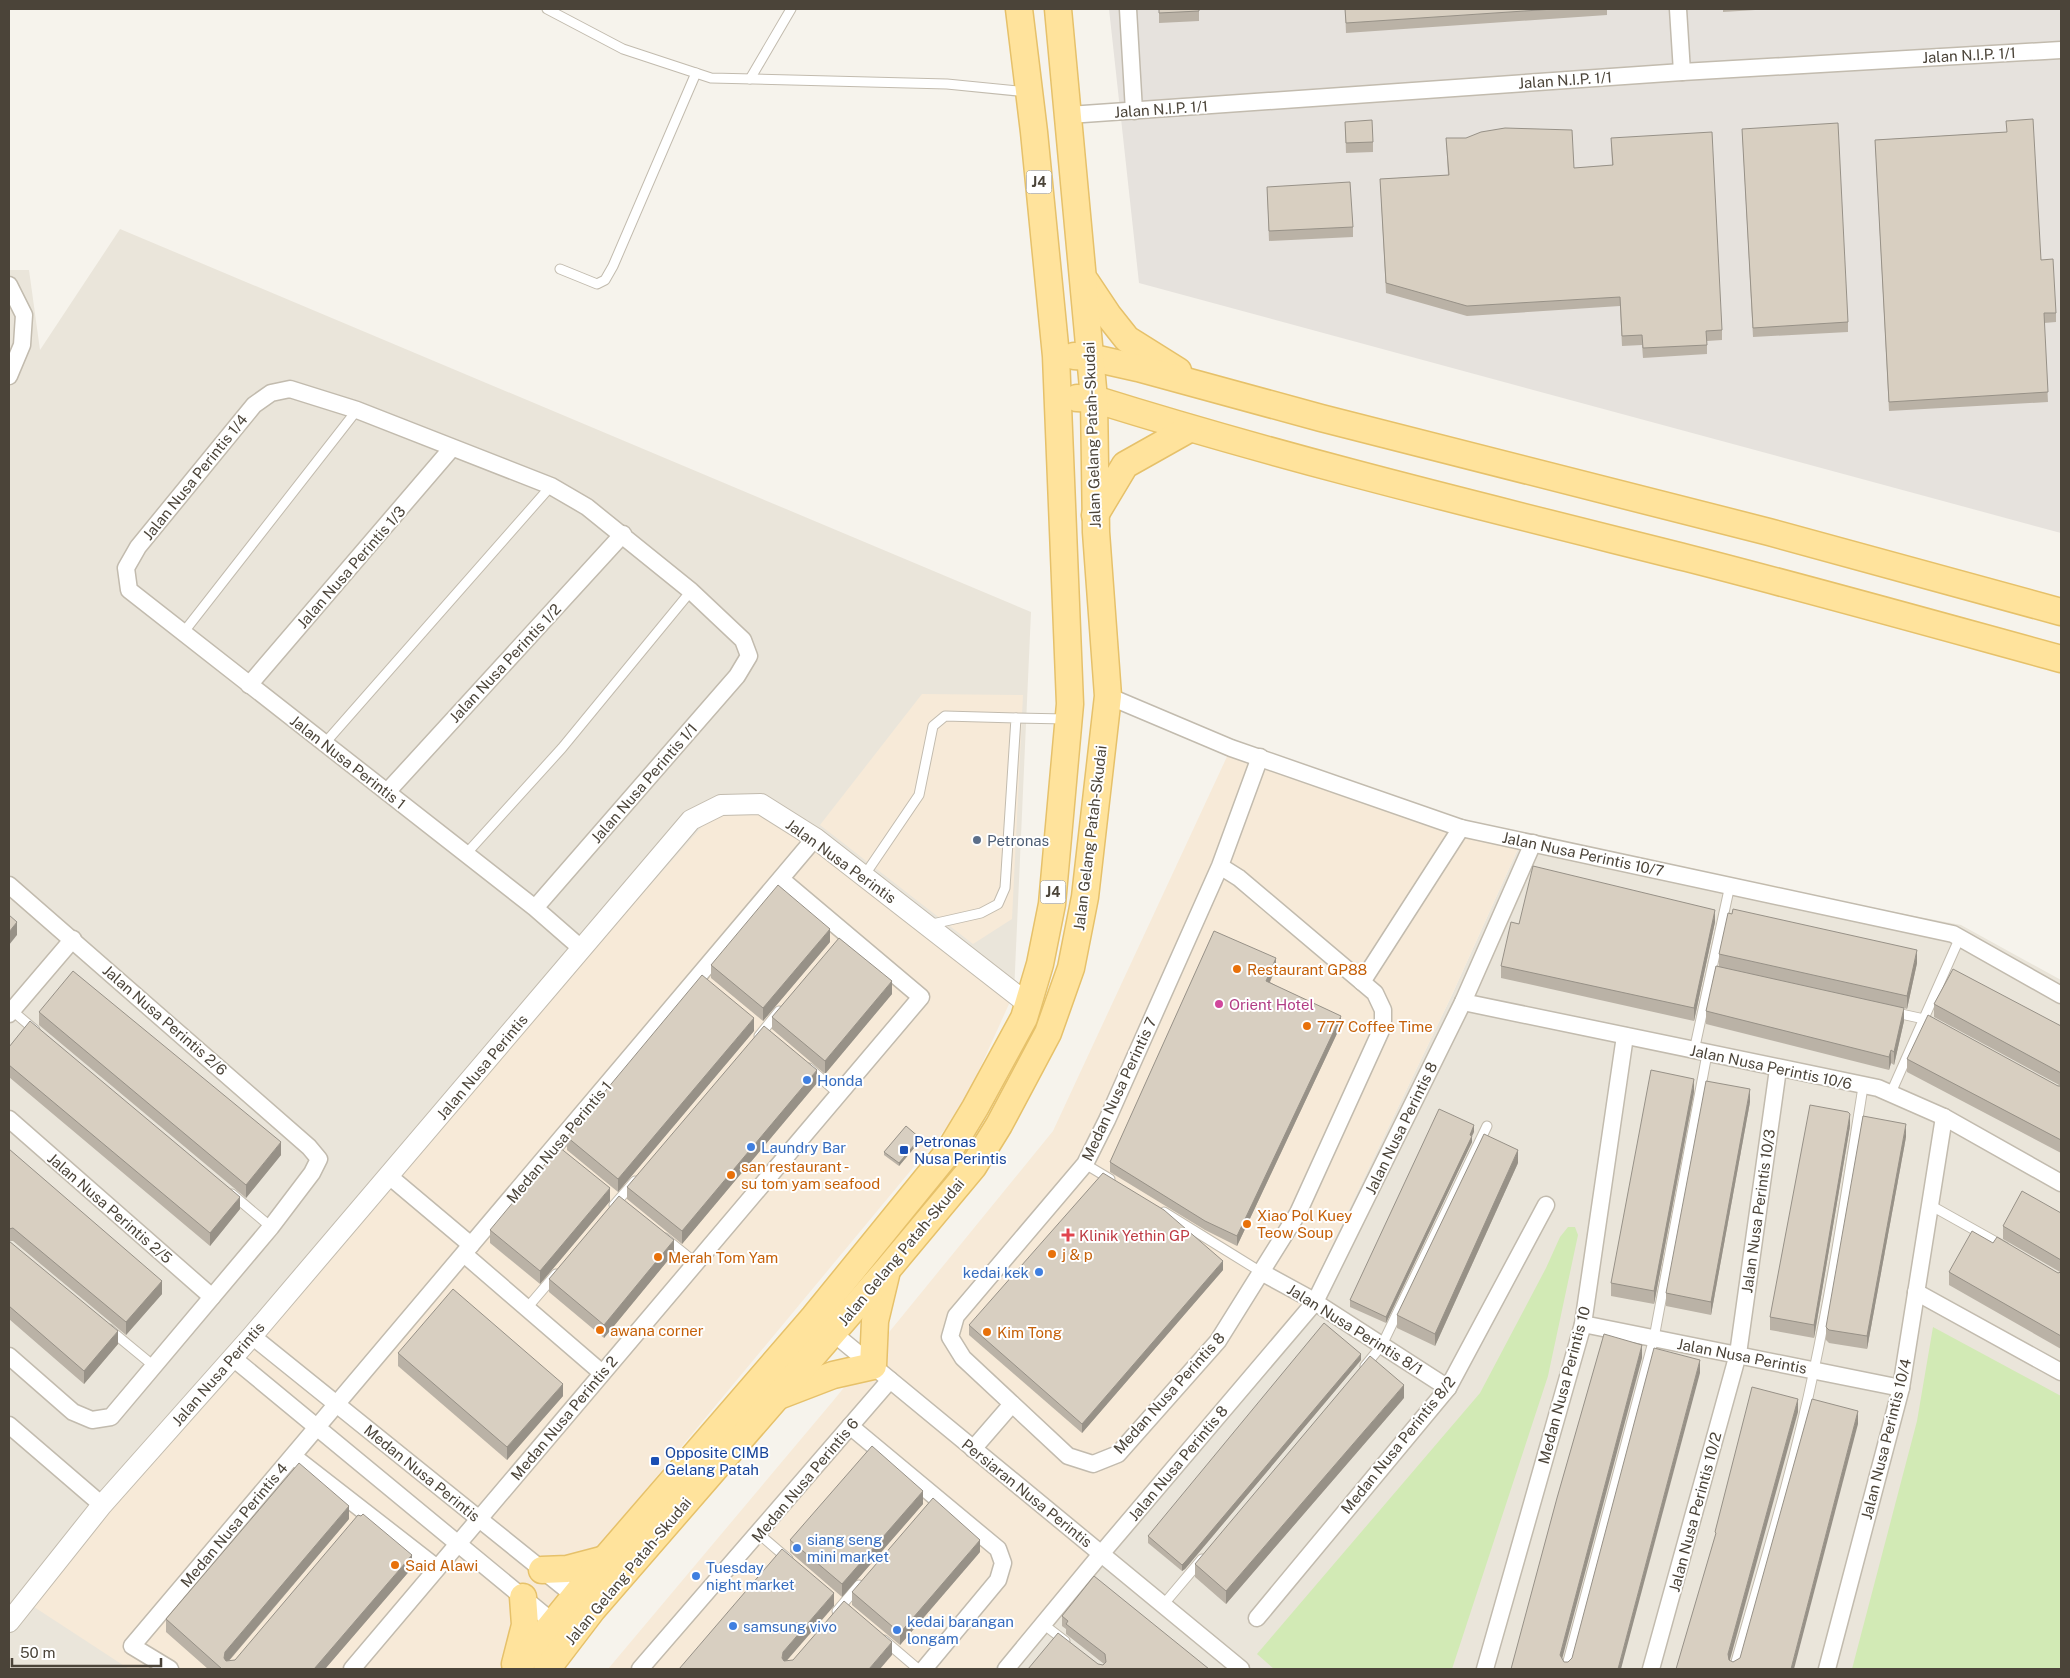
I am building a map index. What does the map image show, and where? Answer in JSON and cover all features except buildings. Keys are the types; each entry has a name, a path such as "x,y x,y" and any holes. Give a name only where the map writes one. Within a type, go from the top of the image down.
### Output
{"main road":[{"name":"Jalan Gelang Patah-Skudai","path":"515,1669 563,1630 584,1603 777,1396 823,1325 949,1151 975,1108 1024,1018 1040,964 1052,904 1070,719 1056,356 1030,93 1019,9"},
{"name":"Jalan Gelang Patah-Skudai","path":"584,1603 606,1559 823,1325 887,1270 973,1166 999,1125 1048,1033 1071,968 1085,897 1108,696 1095,516 1094,399 1058,9"},
{"path":"1084,278 1108,315 1127,339 1200,385"},
{"path":"1056,356 1090,356 1321,418 1769,532 2061,612"},
{"path":"1059,398 1094,399 1189,429 1319,465 1757,576 2061,659"},
{"path":"1095,516 1125,465 1189,429"},
{"path":"777,1396 833,1375 881,1373 875,1321 887,1270"},
{"path":"542,1570 567,1569 606,1559"},
{"path":"515,1669 525,1625 523,1597"},
{"name":"Jalan Gelang Patah-Skudai","path":"547,1669 563,1630"}],"street":[{"path":"1128,9 1134,111"},
{"path":"1678,9 1682,72"},
{"name":"Jalan N.I.P. 1/1","path":"1069,115 1682,72 2061,50"},
{"path":"9,285 24,315 22,345 9,376"},
{"name":"Jalan Nusa Perintis 1/4","path":"126,568 138,546 254,404 271,393 290,389 357,410"},
{"path":"357,410 551,486 587,507 692,591"},
{"name":"Jalan Nusa Perintis 1/3","path":"249,685 452,448"},
{"name":"Jalan Nusa Perintis 1/2","path":"387,792 623,534"},
{"name":"Jalan Nusa Perintis 1","path":"126,568 129,590 535,908 582,950"},
{"name":"Jalan Nusa Perintis 1/1","path":"535,908 737,676 749,656 743,640 692,591"},
{"name":"Jalan Nusa Perintis 10/7","path":"1108,696 1231,748 1462,828 1953,934 2061,995"},
{"path":"1260,757 1220,866 1239,878 1362,982 1462,828"},
{"name":"Jalan Nusa Perintis","path":"9,1622 102,1505 233,1358 390,1176 691,820 721,805 761,804 815,838 1028,1004"},
{"path":"781,879 815,838"},
{"name":"Jalan Nusa Perintis 8","path":"1006,1669 1315,1302 1463,1002 1533,843"},
{"name":"Medan Nusa Perintis 7","path":"1012,1404 964,1358 950,1337 956,1316 1085,1164 1107,1120 1220,866"},
{"name":"Medan Nusa Perintis 2","path":"352,1669 921,997 842,938 781,879"},
{"name":"Medan Nusa Perintis 1","path":"336,1404 467,1250 557,1151 703,979 781,879"},
{"name":"Jalan Nusa Perintis 2/6","path":"9,885 309,1147 319,1159 312,1172 272,1227"},
{"path":"10,1011 73,939"},
{"name":"Medan Nusa Perintis 8","path":"1012,1404 1068,1456 1093,1464 1118,1454 1218,1341 1298,1213 1383,1026 1382,1010 1375,993 1362,982"},
{"name":"Jalan Nusa Perintis 10/6","path":"1463,1002 1863,1087 1878,1088 1890,1095 1944,1117 2061,1183"},
{"name":"Medan Nusa Perintis 10","path":"1485,1669 1583,1324 1625,1036"},
{"name":"Jalan Nusa Perintis 10/3","path":"1738,1354 1778,1069"},
{"name":"Jalan Nusa Perintis 10/4","path":"1827,1669 1901,1388 1944,1117"},
{"name":"Jalan Nusa Perintis 2/5","path":"9,1119 212,1297"},
{"path":"390,1176 527,1308 602,1373"},
{"name":"Medan Nusa Perintis 8/2","path":"1257,1618 1448,1388 1546,1205"},
{"path":"9,1356 73,1412 92,1420 111,1417 272,1227"},
{"name":"Jalan Nusa Perintis 8/1","path":"1262,1272 1315,1302 1448,1388"},
{"path":"1916,1292 2061,1372"},
{"name":"Jalan Nusa Perintis","path":"1583,1324 1901,1388"},
{"name":"Persiaran Nusa Perintis","path":"823,1325 1241,1669"},
{"name":"Medan Nusa Perintis","path":"252,1336 584,1603"},
{"name":"Jalan Nusa Perintis 10/2","path":"1651,1669 1738,1354"},
{"path":"233,1358 563,1630"},
{"name":"Medan Nusa Perintis 6","path":"640,1669 759,1534 850,1426 881,1373"},
{"name":"Medan Nusa Perintis 4","path":"170,1669 132,1646 336,1404"},
{"path":"973,1449 1012,1404"},
{"path":"9,1425 102,1505"},
{"path":"850,1426 933,1502 998,1549 1003,1563 998,1580 924,1669"},
{"path":"293,1456 361,1515 437,1568"}],"lane":[{"path":"547,9 623,50 711,78 947,84 1030,93"},
{"path":"750,79 790,9"},
{"path":"560,269 597,284 605,280 614,266 696,73"},
{"path":"183,633 357,410"},
{"path":"325,744 551,486"},
{"path":"466,854 562,748 692,591"},
{"path":"864,876 919,795 933,726 945,716 1070,719"},
{"path":"927,925 981,913 998,904 1005,888 1016,718"},
{"path":"1566,1669 1654,1338 1712,972 1730,885"},
{"path":"1890,1095 1960,937"},
{"path":"1712,972 1721,974"},
{"path":"751,1045 760,1027 789,1000"},
{"path":"10,1011 42,1036"},
{"path":"1885,1011 1924,1019 1941,1028"},
{"path":"760,1027 771,1036"},
{"path":"801,1062 839,1094"},
{"path":"1734,1669 1774,1526 1814,1370 1840,1232 1863,1087"},
{"path":"1356,1376 1382,1345 1486,1126"},
{"path":"1085,1164 1118,1184"},
{"path":"606,1215 615,1197 644,1171"},
{"path":"226,1189 272,1227"},
{"path":"615,1197 626,1207"},
{"path":"1152,1205 1262,1272"},
{"path":"1930,1205 2013,1252"},
{"path":"657,1232 696,1263"},
{"path":"527,1308 564,1265"},
{"path":"104,1325 155,1367"},
{"path":"759,1534 796,1566"},
{"path":"1164,1605 1210,1549"},
{"path":"830,1619 846,1607 867,1576"},
{"path":"834,1598 846,1607"},
{"path":"1043,1624 1072,1647"},
{"path":"877,1634 918,1669"}],"shaded area":[{"path":"1109,9 2061,9 2061,533 1139,283"},
{"path":"120,229 1031,612 1014,993 493,1669 9,1669 9,270 29,270 40,350"},
{"path":"922,694 1023,695 1012,919 973,944 820,825"},
{"path":"1231,748 1522,840 1451,997 1307,1297 994,1669 608,1669 833,1401 1053,1131"},
{"path":"761,804 1014,993 961,1110 565,1587 500,1669 129,1669 28,1603 229,1379 489,1067 721,805"},
{"path":"1522,840 1961,925 2061,980 2061,1669 994,1669 1307,1297 1451,997"}],"green space":[{"path":"1568,1227 1575,1227 1578,1235 1548,1376 1452,1669 1274,1669 1257,1654 1480,1393 1546,1268 1560,1237"},
{"path":"1933,1327 2061,1396 2061,1669 1852,1669 1917,1421"}],"place":[{"name":"Petronas","path":"977,840"},
{"name":"Restaurant GP88","path":"1237,969"},
{"name":"Orient Hotel","path":"1219,1004"},
{"name":"777 Coffee Time","path":"1307,1026"},
{"name":"Honda","path":"807,1080"},
{"name":"Laundry Bar","path":"751,1147"},
{"name":"Petronas Nusa Perintis","path":"904,1150"},
{"name":"san restaurant - su tom yam seafood","path":"731,1175"},
{"name":"Xiao Pol Kuey Teow Soup","path":"1247,1224"},
{"name":"Klinik Yethin GP","path":"1068,1235"},
{"name":"j & p","path":"1052,1254"},
{"name":"Merah Tom Yam","path":"658,1257"},
{"name":"kedai kek","path":"1039,1272"},
{"name":"awana corner","path":"600,1330"},
{"name":"Kim Tong","path":"987,1332"},
{"name":"Opposite CIMB Gelang Patah","path":"655,1461"},
{"name":"siang seng mini market","path":"797,1548"},
{"name":"Said Alawi","path":"395,1565"},
{"name":"Tuesday night market","path":"696,1576"},
{"name":"samsung vivo","path":"733,1626"},
{"name":"kedai barangan longam","path":"897,1630"}]}
